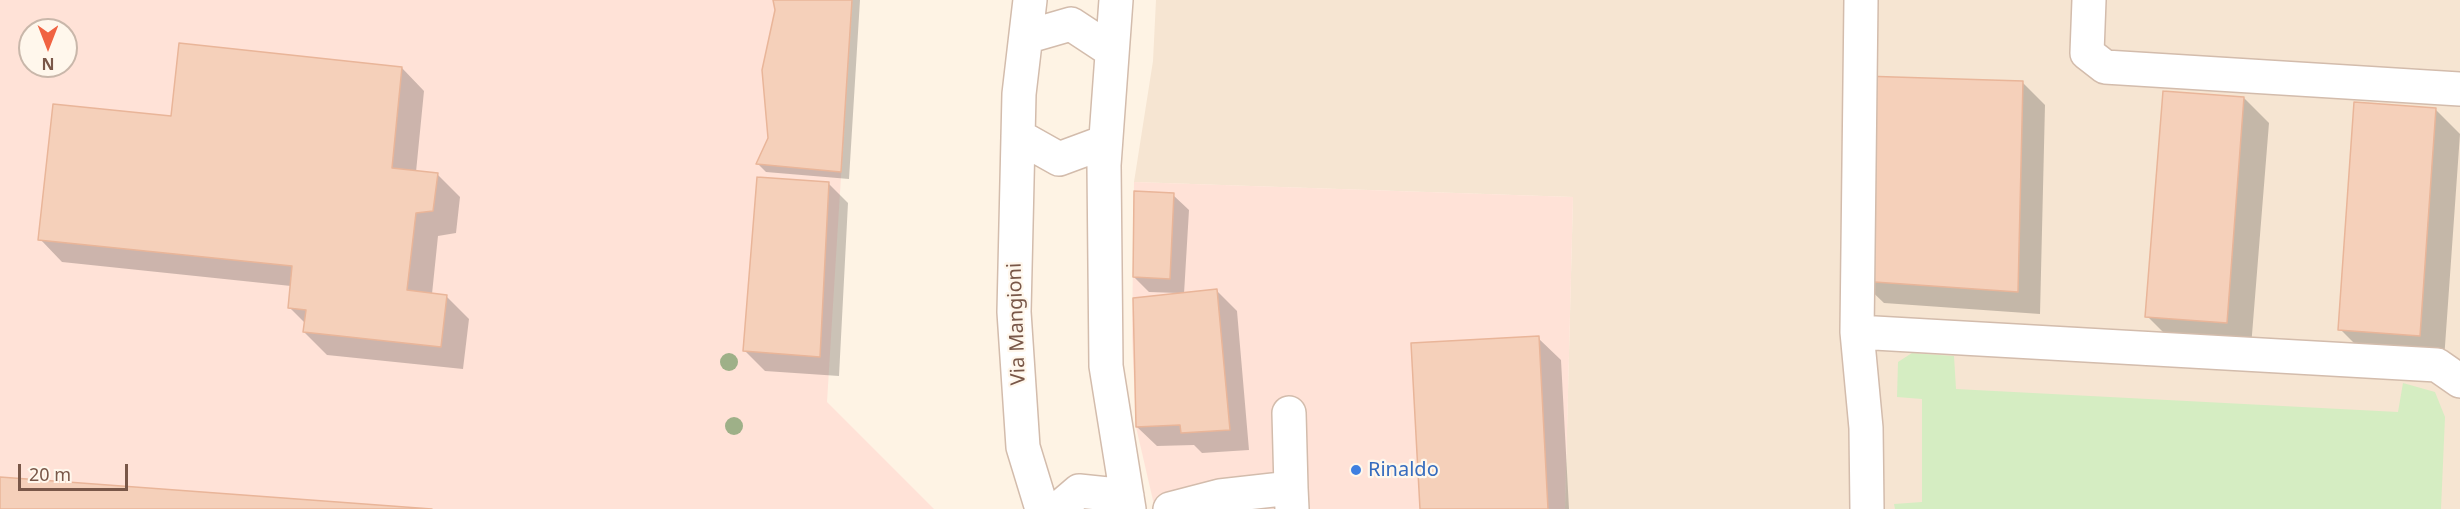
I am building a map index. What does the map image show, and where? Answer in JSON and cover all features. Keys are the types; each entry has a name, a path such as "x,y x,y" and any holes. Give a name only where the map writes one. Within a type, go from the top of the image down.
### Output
{"street":[{"name":"Via Mangioni","path":"1030,0 1019,94 1014,312 1023,447 1042,509"},
{"path":"1058,509 1079,491 1128,502 1106,366 1105,142 1116,0"},
{"path":"1861,0 1857,333 1866,428 1867,509"},
{"path":"2090,0 2087,53 2105,67 2460,89"},
{"path":"1026,37 1071,24 1112,51"},
{"path":"1018,136 1059,159 1105,142"},
{"path":"1857,333 2437,365 2460,381"},
{"path":"1170,509 1220,496 1291,498 1289,412"}],"shaded area":[{"path":"0,0 852,0 827,402 934,509 0,509"},
{"path":"1156,0 2460,0 2460,509 1565,509 1573,197 1134,182 1153,61"},
{"path":"1134,182 1573,197 1565,509 1155,509 1136,427 1132,336"}],"green space":[{"path":"1912,353 1954,356 1956,389 2398,412 2403,383 2435,392 2445,417 2441,509 1895,509 1894,504 1922,502 1922,399 1897,397 1898,362"}],"building":[{"path":"773,0 852,0 841,172 756,164 768,138 762,70 775,10"},
{"path":"179,43 402,67 392,168 438,173 433,211 416,213 407,290 447,295 441,347 303,332 306,310 288,308 292,266 38,240 53,104 171,116"},
{"path":"1862,76 2023,81 2018,292 1860,281"},
{"path":"2163,91 2244,97 2227,323 2145,317"},
{"path":"2354,102 2436,108 2420,336 2338,330"},
{"path":"757,177 829,182 820,357 743,351"},
{"path":"1134,191 1174,193 1170,279 1133,277"},
{"path":"1217,289 1230,430 1181,433 1180,425 1136,427 1133,298"},
{"path":"1539,336 1548,509 1420,509 1411,343"},
{"path":"0,477 432,509 0,509"}],"place":[{"name":"Rinaldo","path":"1356,470"}]}
